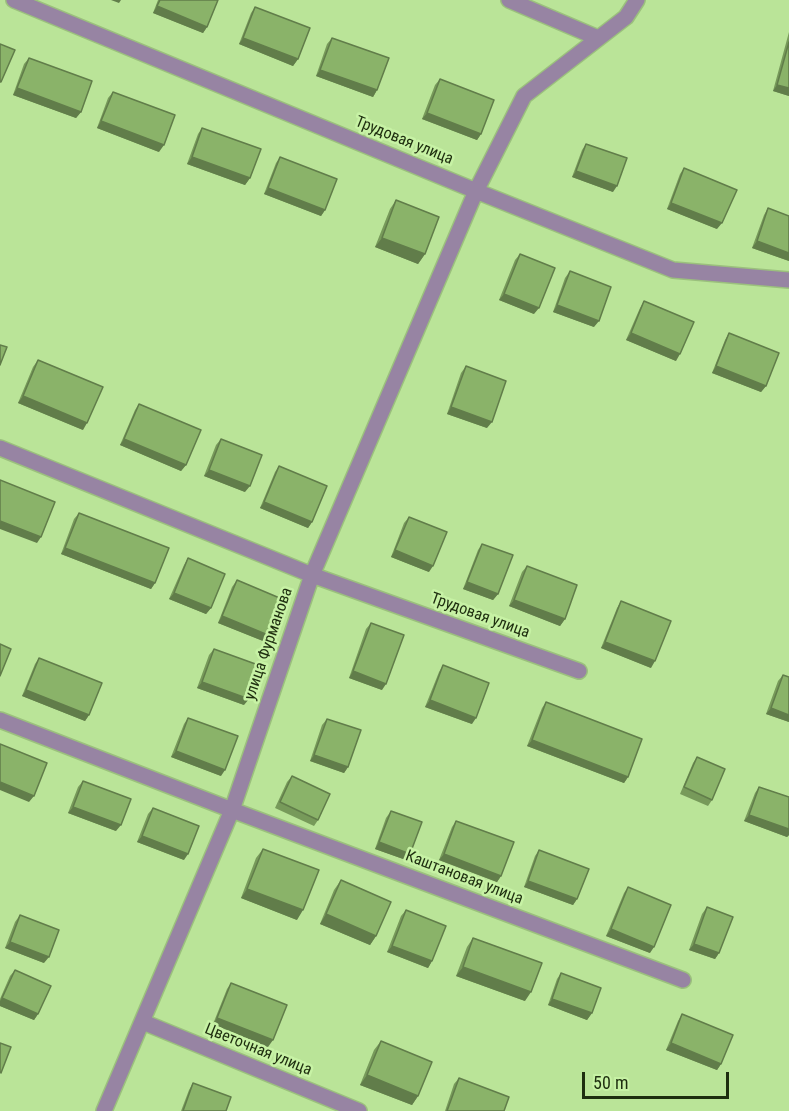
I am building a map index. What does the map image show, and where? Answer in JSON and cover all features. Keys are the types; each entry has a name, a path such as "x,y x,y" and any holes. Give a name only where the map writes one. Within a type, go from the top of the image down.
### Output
{"street":[{"name":"Трудовая улица","path":"14,0 673,270 789,280"},
{"path":"509,0 598,38"},
{"name":"улица Фурманова","path":"104,1111 232,810 312,575 476,191 525,96 626,17 637,0"},
{"name":"Трудовая улица","path":"0,448 312,575 579,671"},
{"path":"0,720 232,810"},
{"name":"Каштановая улица","path":"232,810 683,980"},
{"name":"Цветочная улица","path":"143,1022 359,1111"}],"building":[{"path":"160,0 218,0 207,27 157,6"},
{"path":"255,7 310,28 298,59 243,38"},
{"path":"332,38 389,58 377,90 320,70"},
{"path":"789,42 789,88 777,85"},
{"path":"0,44 15,50 1,82 0,82"},
{"path":"29,58 92,81 81,112 17,88"},
{"path":"440,79 494,100 481,134 427,113"},
{"path":"113,92 175,115 164,145 101,121"},
{"path":"202,128 261,149 250,178 192,157"},
{"path":"586,144 627,158 617,186 576,171"},
{"path":"280,157 337,179 325,210 268,188"},
{"path":"684,168 737,190 722,223 671,203"},
{"path":"396,200 439,217 425,254 382,238"},
{"path":"768,208 789,216 789,253 757,241"},
{"path":"520,254 555,268 539,308 504,294"},
{"path":"570,271 611,287 599,321 557,305"},
{"path":"644,301 694,322 680,354 631,333"},
{"path":"729,333 779,353 766,386 716,366"},
{"path":"0,345 7,347 0,365"},
{"path":"38,360 103,387 87,423 23,396"},
{"path":"466,366 506,381 492,422 451,407"},
{"path":"139,404 201,430 186,465 124,439"},
{"path":"221,439 262,455 250,486 209,470"},
{"path":"279,466 327,486 312,522 264,502"},
{"path":"0,480 55,502 41,537 0,521"},
{"path":"79,513 169,548 155,583 65,548"},
{"path":"409,517 447,532 433,566 395,550"},
{"path":"482,544 513,555 498,594 467,582"},
{"path":"188,558 225,574 211,608 174,593"},
{"path":"527,566 577,585 565,619 514,600"},
{"path":"237,580 282,599 268,635 222,616"},
{"path":"621,601 671,621 655,661 605,642"},
{"path":"371,623 404,635 386,684 353,671"},
{"path":"0,644 11,649 0,676"},
{"path":"214,649 261,666 249,699 202,682"},
{"path":"39,658 102,683 89,715 26,690"},
{"path":"443,665 489,683 476,718 430,700"},
{"path":"783,675 789,677 789,715 771,708"},
{"path":"546,702 642,739 628,777 532,740"},
{"path":"188,718 238,736 225,770 176,751"},
{"path":"327,719 361,730 348,767 314,755"},
{"path":"0,744 47,763 34,796 0,782"},
{"path":"697,757 725,769 712,800 684,787"},
{"path":"292,776 330,794 318,820 280,802"},
{"path":"83,781 131,799 121,825 73,807"},
{"path":"759,787 789,797 789,829 749,815"},
{"path":"153,808 199,826 188,854 142,836"},
{"path":"391,811 422,822 410,854 379,842"},
{"path":"456,821 514,842 501,876 444,854"},
{"path":"263,849 319,870 303,910 247,889"},
{"path":"539,850 589,869 577,899 528,881"},
{"path":"341,880 391,902 376,936 326,914"},
{"path":"628,887 671,905 654,947 611,929"},
{"path":"707,907 733,917 719,953 694,944"},
{"path":"406,910 446,926 432,961 392,946"},
{"path":"20,915 59,930 49,957 10,942"},
{"path":"473,938 542,963 531,992 463,967"},
{"path":"15,970 51,986 38,1014 2,998"},
{"path":"561,973 601,988 592,1013 552,999"},
{"path":"231,983 287,1005 273,1040 217,1018"},
{"path":"682,1014 733,1035 721,1064 671,1043"},
{"path":"381,1041 432,1062 418,1096 367,1075"},
{"path":"0,1043 11,1047 1,1073 0,1072"},
{"path":"459,1078 509,1097 504,1111 447,1111"},
{"path":"193,1083 231,1097 226,1111 183,1111"}]}
